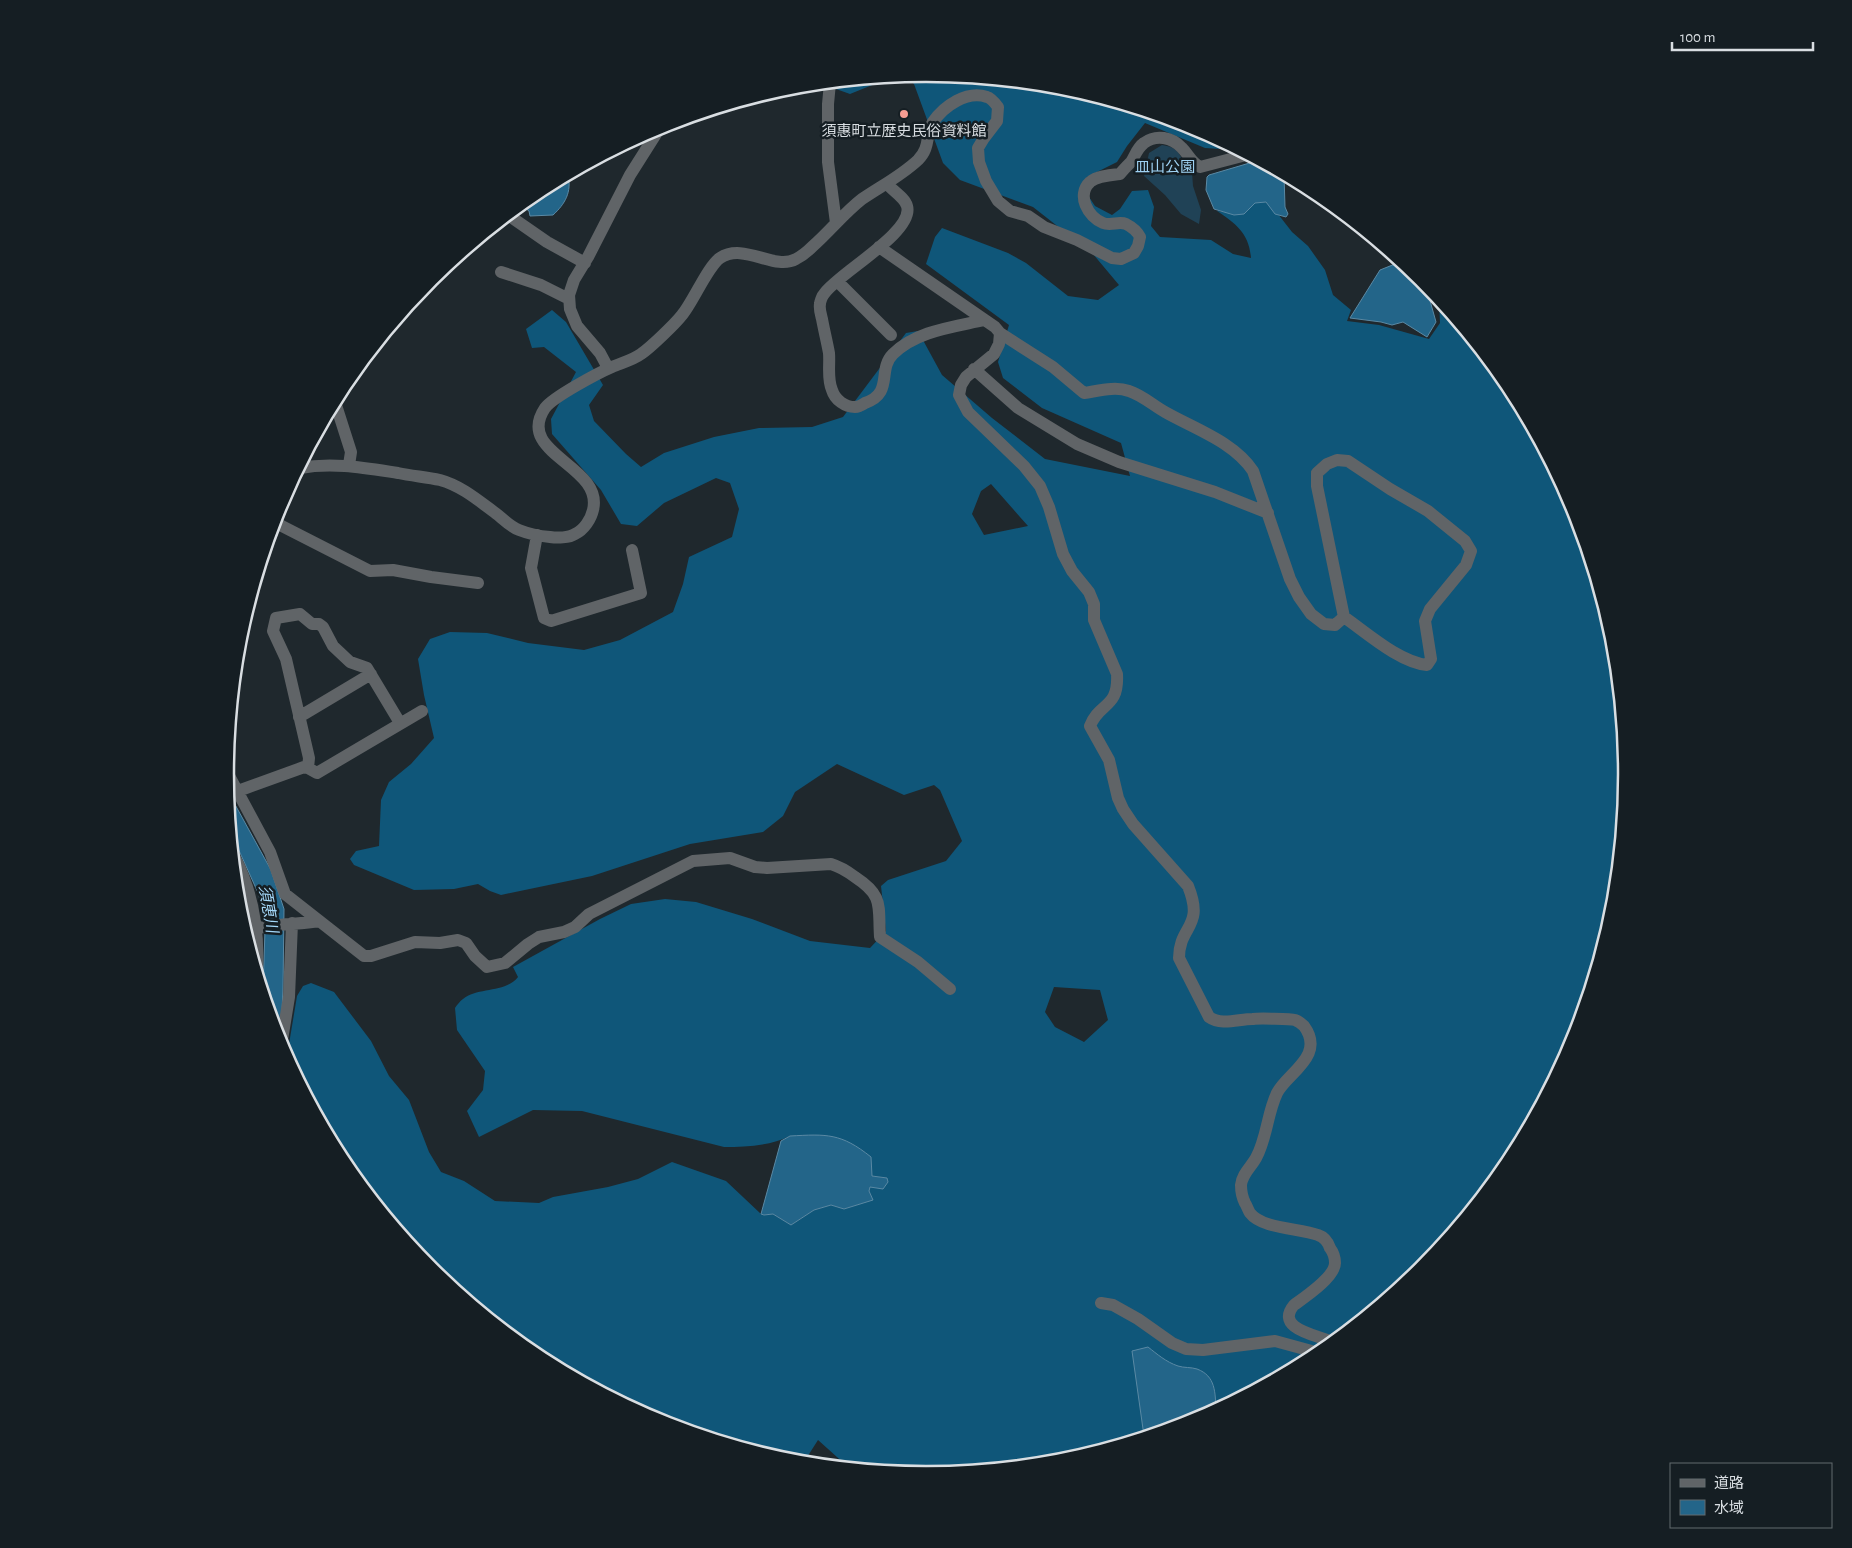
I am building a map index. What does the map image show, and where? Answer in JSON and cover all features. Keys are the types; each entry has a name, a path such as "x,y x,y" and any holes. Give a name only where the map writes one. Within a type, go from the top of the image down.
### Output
{"street":[{"path":"829,89 828,162 836,223"},
{"path":"307,467 349,465 441,481 464,490 516,529 556,538 574,536 592,516 595,502 594,492 585,479 546,447 539,431 540,419 546,406 562,394 608,368 640,355 682,315 719,258 733,253 749,253 784,262 795,260 811,248 862,200 887,184 919,159 926,149 930,130 934,122 958,100 975,95 989,97 998,107 997,121 978,148 979,162 986,181 998,201 1010,211 1028,216 1044,227 1077,240 1112,258 1121,259 1134,253 1140,237 1131,226 1123,223 1104,223 1090,215 1083,198 1085,188 1091,181 1120,174 1132,161 1143,144 1155,138 1164,137 1173,141 1182,148 1194,164 1200,167 1238,157"},
{"path":"608,368 600,353 577,326 570,309 569,299 574,280 585,263 630,175 653,139"},
{"path":"887,184 907,204 908,212 901,226 869,258 837,281 823,294 820,304 829,353 832,392 846,406 856,407 873,401 882,391 887,363 892,355 901,347 924,335 984,320"},
{"path":"514,219 547,242 585,263"},
{"path":"879,247 995,327 1000,333 1053,367 1084,393 1119,388 1131,391 1165,412 1221,442 1245,459 1253,471 1290,579 1299,597 1311,614 1324,624 1335,625 1344,617"},
{"path":"501,272 541,284 569,299"},
{"path":"837,281 891,335"},
{"path":"1000,333 999,344 994,354 974,369 961,385 960,395 962,402 968,412 1024,466 1040,486 1049,507 1063,554 1072,571 1089,592 1094,604 1094,620 1117,674 1118,684 1116,695 1100,710 1090,726 1108,760 1118,798 1123,809 1133,824 1188,886 1193,898 1195,911 1193,922 1179,948 1179,958 1209,1017 1215,1021 1228,1022 1253,1018 1294,1020 1303,1024 1309,1035 1309,1047 1306,1058 1277,1094 1260,1149 1241,1183 1242,1195 1250,1214 1268,1224 1320,1235 1327,1242 1333,1253 1335,1264 1330,1274 1289,1311 1289,1320 1294,1327 1324,1339"},
{"path":"974,369 1018,408 1077,444 1119,462 1215,492 1268,513"},
{"path":"338,411 351,452 349,465"},
{"path":"1337,460 1348,461 1428,511 1465,541 1471,551 1466,566 1430,609 1425,621 1432,658 1427,665 1420,664 1399,654 1344,617 1317,486 1317,472 1327,464 1337,460"},
{"path":"281,526 370,571 393,570 478,583"},
{"path":"537,535 531,568 544,618 551,621 641,593 632,550"},
{"path":"308,768 309,758 286,659 273,631 276,618 300,614 312,624 319,624 323,627 333,646 350,662 367,668 400,723"},
{"path":"299,717 371,674"},
{"path":"238,791 304,767 317,773 422,711"},
{"path":"234,785 270,852 285,894 364,956 371,956 415,942 440,943 458,940 466,943 478,960 487,967 505,963 539,937 564,932 575,927 589,914 693,860 730,858 755,867 767,868 831,864 840,867 870,886 874,892 878,899 880,937 918,962 950,989"},
{"path":"241,871 247,883 255,920 252,927"},
{"path":"253,930 290,923 320,921"},
{"path":"284,1030 289,997 290,923"},
{"path":"1101,1303 1113,1306 1138,1318 1172,1343 1186,1349 1203,1350 1275,1342 1308,1350"}],"green space":[{"name":"皿山公園","path":"1162,145 1174,149 1192,172 1193,186 1201,210 1199,224 1181,214 1165,195 1144,176 1149,153"}],"shaded area":[{"path":"912,83 971,84 1016,88 1061,96 1105,106 1191,135 1221,149 1205,148 1145,123 1117,162 1087,177 1081,185 1095,206 1112,215 1120,209 1132,191 1148,190 1154,207 1151,226 1160,237 1211,240 1233,254 1251,258 1248,242 1240,230 1217,211 1244,214 1255,202 1265,202 1271,205 1292,232 1308,246 1325,270 1333,295 1351,310 1347,321 1379,325 1429,339 1440,323 1439,311 1475,353 1501,390 1525,428 1565,509 1594,595 1604,639 1612,684 1618,774 1612,864 1604,909 1594,953 1565,1039 1525,1120 1501,1158 1475,1195 1415,1263 1347,1323 1310,1349 1272,1373 1191,1413 1105,1442 1061,1452 1016,1460 926,1466 841,1460 818,1440 808,1455 747,1442 704,1429 661,1413 620,1394 580,1373 542,1349 505,1323 470,1294 406,1230 377,1195 327,1120 289,1043 297,996 303,986 311,983 334,992 371,1041 389,1076 409,1100 429,1152 441,1172 464,1181 495,1201 539,1203 553,1197 608,1187 638,1179 672,1162 726,1181 761,1214 773,1214 791,1225 814,1210 831,1205 844,1209 872,1200 869,1191 870,1186 887,1178 871,1176 790,1136 766,1144 724,1147 582,1111 533,1110 479,1137 467,1111 483,1090 485,1071 457,1030 455,1008 469,995 506,986 513,982 518,977 513,967 600,919 631,904 665,899 696,902 752,919 810,941 870,948 886,931 881,886 888,880 946,861 962,841 940,790 934,785 904,795 837,764 795,792 783,816 763,832 690,844 592,876 501,895 478,884 454,889 414,890 354,865 350,859 356,851 379,846 381,800 389,782 411,764 434,738 418,659 430,639 450,632 487,633 528,643 584,650 620,640 673,612 683,584 689,557 732,537 739,509 730,483 716,478 664,503 637,526 621,524 601,490 552,434 551,419 576,372 544,347 532,348 526,329 552,310 566,322 603,385 589,405 594,421 641,467 664,453 714,437 759,428 812,427 843,417 906,333 918,331 942,375 992,418 1045,459 1130,476 1121,443 1042,408 1003,378 998,362 1009,325 926,264 935,237 942,228 1008,253 1026,263 1068,296 1098,300 1119,285 1093,254 1033,207 960,180 943,163","holes":["991,484 1028,526 984,535 972,514 981,491","1054,987 1100,990 1108,1020 1084,1042 1055,1027 1045,1012"]},
{"path":"873,85 850,94 834,88"}],"water":[{"path":"1249,163 1284,183 1285,207 1288,214 1286,217 1275,214 1266,202 1255,203 1244,214 1234,215 1214,209 1206,190 1207,177"},
{"path":"569,182 564,202 553,215 530,216 527,210"},
{"path":"1393,265 1430,301 1436,322 1427,337 1403,322 1392,325 1350,318 1380,270"},
{"name":"須恵川","path":"235,805 271,870 284,909 283,988 280,1020 264,972 265,930 259,895 239,850"},
{"path":"824,1135 851,1143 871,1157 872,1176 887,1178 888,1182 883,1189 870,1187 869,1191 873,1200 844,1209 831,1205 814,1210 791,1225 773,1214 761,1214 781,1141 790,1136"},
{"path":"1148,1347 1162,1358 1180,1367 1197,1369 1203,1372 1211,1381 1215,1402 1143,1430 1132,1351"}],"place":[{"name":"須惠町立歴史民俗資料館","path":"904,114"}]}
